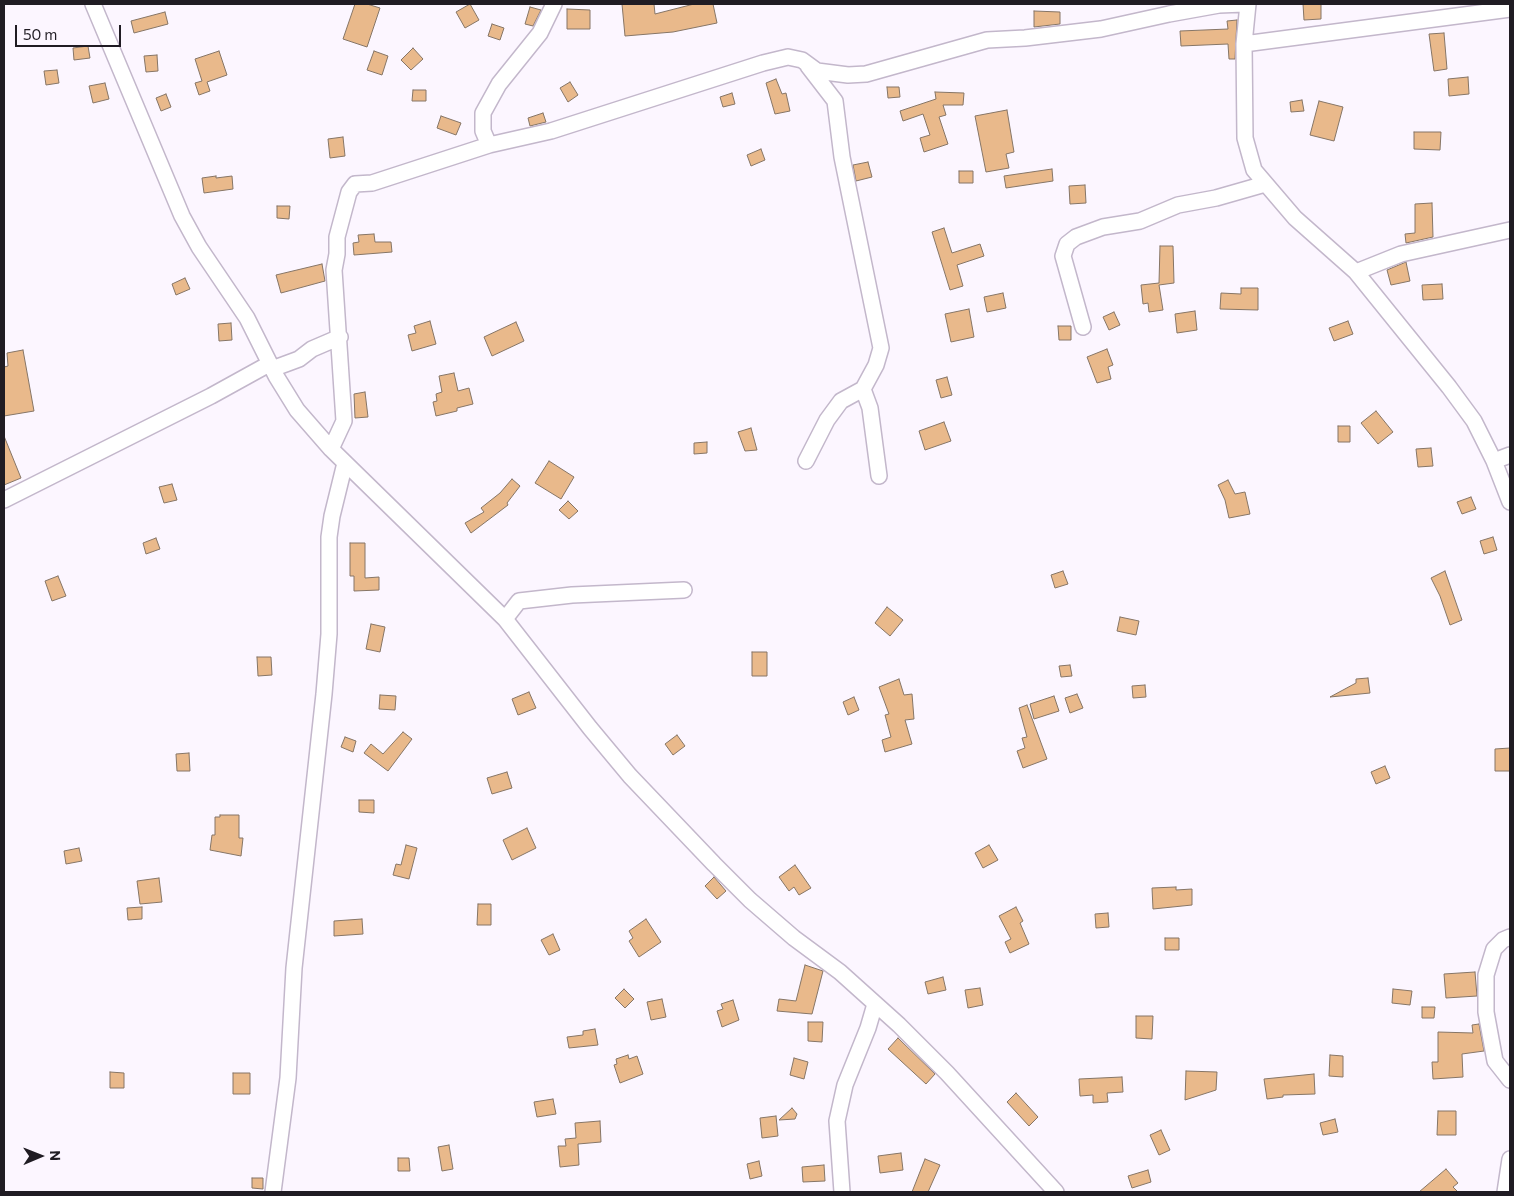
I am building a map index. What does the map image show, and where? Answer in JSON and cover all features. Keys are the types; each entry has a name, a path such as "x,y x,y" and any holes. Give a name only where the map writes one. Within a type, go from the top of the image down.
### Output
{"street":[{"path":"93,4 182,216 199,247 247,318 271,366 297,410 331,448 505,619 630,776 714,864 750,900 794,938 840,972 947,1073 1056,1192"},
{"path":"489,145 483,131 483,114 499,84 540,33 554,4"},
{"path":"331,448 344,421 340,337 334,270 337,254 337,237 349,192 355,184 372,183 489,145 551,130 763,63 796,58 817,71 832,74 866,74 987,40 1024,38 1101,29 1169,14 1244,4"},
{"path":"1248,4 1244,44 1246,138 1254,170 1295,218 1356,272 1450,387 1474,421 1494,461 1510,502"},
{"path":"1244,44 1486,8 1510,9"},
{"path":"806,461 827,420 841,401 864,389 876,365 881,348 842,157 835,101 807,65"},
{"path":"1083,327 1063,256 1067,244 1076,237 1103,227 1140,221 1178,205 1216,198 1265,184"},
{"path":"1356,272 1401,254 1510,230"},
{"path":"4,500 271,366 298,359 312,349 340,337"},
{"path":"864,389 870,408 879,476"},
{"path":"1494,461 1510,455"},
{"path":"273,1192 288,1078 294,968 329,634 329,537 332,516 346,463"},
{"path":"505,619 519,601 572,595 684,590"},
{"path":"1510,937 1503,940 1494,949 1486,975 1486,1012 1495,1061 1510,1080"},
{"path":"842,1192 837,1121 845,1086 862,1045 875,1004"},
{"path":"1505,1192 1510,1160"}],"building":[{"path":"355,4 367,4 380,8 367,47 343,39"},
{"path":"470,4 479,20 465,28 456,12"},
{"path":"622,4 654,4 655,14 694,4 713,4 717,23 673,32 625,36"},
{"path":"1303,4 1321,4 1321,19 1304,20"},
{"path":"530,7 541,10 533,26 525,24"},
{"path":"567,9 590,10 590,29 567,29"},
{"path":"1034,11 1060,12 1060,24 1034,27"},
{"path":"165,12 168,24 134,33 131,21"},
{"path":"1237,20 1235,59 1229,59 1228,44 1181,46 1180,31 1228,29 1227,21"},
{"path":"492,24 504,28 500,40 488,36"},
{"path":"1444,33 1447,69 1434,71 1429,34"},
{"path":"88,46 90,58 74,60 73,48"},
{"path":"413,48 423,59 411,70 401,60"},
{"path":"219,51 227,75 207,82 210,91 199,95 195,83 202,81 195,59"},
{"path":"374,51 388,56 382,75 367,70"},
{"path":"157,55 158,71 146,72 144,56"},
{"path":"57,70 59,83 46,85 44,71"},
{"path":"1468,77 1469,94 1449,96 1448,79"},
{"path":"776,79 782,94 786,93 790,111 775,114 766,83"},
{"path":"570,82 578,95 568,102 560,88"},
{"path":"105,83 109,99 93,103 89,86"},
{"path":"887,87 899,87 900,97 888,98"},
{"path":"413,90 426,90 426,101 412,101"},
{"path":"935,92 964,93 963,105 943,105 946,115 939,117 948,144 924,152 920,138 930,135 923,114 903,121 900,111 936,99"},
{"path":"732,93 735,104 723,107 720,97"},
{"path":"166,94 171,107 161,111 156,98"},
{"path":"1302,100 1304,111 1291,112 1290,102"},
{"path":"1319,101 1343,107 1334,141 1310,135"},
{"path":"1007,110 1014,152 1006,154 1009,168 986,172 975,116"},
{"path":"543,113 546,122 530,126 528,118"},
{"path":"441,116 461,123 456,135 437,128"},
{"path":"1414,132 1441,132 1440,150 1414,149"},
{"path":"343,137 345,156 330,158 328,139"},
{"path":"761,149 765,160 751,166 747,155"},
{"path":"868,162 872,177 856,181 853,165"},
{"path":"1052,169 1053,181 1006,188 1004,176"},
{"path":"959,171 973,171 973,183 959,183"},
{"path":"216,176 216,178 232,176 233,189 204,193 202,178"},
{"path":"1085,185 1086,203 1070,204 1069,186"},
{"path":"1432,203 1433,237 1406,243 1405,234 1415,233 1415,204"},
{"path":"277,206 290,206 289,219 277,218"},
{"path":"944,228 952,253 980,244 984,256 957,265 963,286 950,290 932,232"},
{"path":"374,234 375,242 391,242 392,252 354,255 353,243 359,242 358,235"},
{"path":"1160,246 1173,246 1174,283 1159,285 1163,310 1149,312 1148,303 1143,304 1141,285 1159,283"},
{"path":"1406,262 1410,281 1391,285 1387,270"},
{"path":"322,264 325,281 281,293 276,275"},
{"path":"185,278 190,289 176,295 172,284"},
{"path":"1442,284 1443,299 1423,300 1422,285"},
{"path":"1241,288 1258,288 1258,310 1220,309 1221,293 1241,294"},
{"path":"1003,293 1006,308 987,312 984,297"},
{"path":"969,309 974,337 951,342 945,314"},
{"path":"1195,311 1197,330 1177,333 1175,314"},
{"path":"1114,312 1120,325 1109,330 1103,317"},
{"path":"430,321 436,344 412,351 408,335 416,333 414,326"},
{"path":"1348,321 1353,334 1334,341 1329,328"},
{"path":"516,322 524,341 492,356 484,337"},
{"path":"231,323 232,340 219,341 218,324"},
{"path":"1058,326 1071,326 1071,340 1059,340"},
{"path":"1107,349 1113,365 1108,367 1111,379 1097,383 1087,357"},
{"path":"23,350 34,411 4,416 4,367 8,366 7,353"},
{"path":"454,373 458,391 469,388 473,404 457,408 457,411 436,416 433,402 437,401 436,394 442,392 439,376"},
{"path":"947,377 952,395 941,398 936,380"},
{"path":"365,392 368,417 355,418 354,394"},
{"path":"1376,411 1393,432 1378,444 1361,423"},
{"path":"944,422 951,441 925,450 919,431"},
{"path":"1338,426 1350,426 1350,442 1338,442"},
{"path":"751,428 757,450 745,451 738,432"},
{"path":"4,436 21,478 4,485"},
{"path":"707,442 707,453 694,454 694,443"},
{"path":"1431,448 1433,466 1418,467 1416,449"},
{"path":"549,461 574,477 561,499 535,483"},
{"path":"512,479 520,486 507,503 508,505 471,533 465,523 484,512 481,508 500,493"},
{"path":"1228,480 1235,494 1245,492 1250,514 1229,518 1225,500 1218,485"},
{"path":"172,484 177,500 164,503 159,487"},
{"path":"1471,497 1476,509 1462,514 1457,502"},
{"path":"568,501 578,511 569,519 559,510"},
{"path":"1493,537 1497,550 1484,554 1480,541"},
{"path":"156,538 160,549 146,554 143,543"},
{"path":"350,543 365,543 365,578 379,577 379,590 354,591 354,576 350,576"},
{"path":"1063,571 1068,584 1055,588 1051,575"},
{"path":"1445,571 1462,620 1450,625 1440,596 1431,578"},
{"path":"58,576 66,596 52,601 45,581"},
{"path":"887,607 903,620 890,636 875,623"},
{"path":"1120,617 1139,621 1136,635 1117,631"},
{"path":"371,624 385,627 380,652 366,649"},
{"path":"752,652 767,652 767,676 752,676"},
{"path":"257,657 271,657 272,675 258,676"},
{"path":"1070,665 1072,676 1061,677 1059,666"},
{"path":"1368,678 1370,693 1330,697 1356,683 1356,679"},
{"path":"899,679 904,695 912,694 914,719 905,720 912,744 885,752 882,740 891,737 885,715 889,714 879,687"},
{"path":"1145,685 1146,697 1133,698 1132,686"},
{"path":"529,692 536,708 518,715 512,699"},
{"path":"1077,694 1083,708 1070,713 1065,698"},
{"path":"380,695 396,696 395,710 379,709"},
{"path":"1054,696 1059,711 1034,719 1030,704"},
{"path":"854,697 859,710 848,715 843,702"},
{"path":"1027,705 1047,759 1023,768 1017,751 1025,748 1022,738 1027,737 1019,708"},
{"path":"403,732 412,739 388,771 364,753 371,744 383,754"},
{"path":"677,735 685,746 673,755 665,744"},
{"path":"345,737 356,741 353,752 341,747"},
{"path":"1510,748 1510,771 1495,771 1495,749"},
{"path":"189,753 190,771 177,771 176,754"},
{"path":"1385,766 1390,778 1376,784 1371,772"},
{"path":"507,772 512,788 492,794 487,778"},
{"path":"359,800 374,800 374,813 359,812"},
{"path":"220,815 239,815 239,838 243,838 241,856 210,850 212,835 215,835 215,817 220,817"},
{"path":"527,828 536,848 512,860 503,840"},
{"path":"406,845 417,848 409,879 393,875 396,864 401,865"},
{"path":"989,845 998,860 983,868 975,853"},
{"path":"79,848 82,861 66,864 64,851"},
{"path":"795,865 811,888 799,895 794,887 789,891 779,877"},
{"path":"714,877 726,891 717,899 705,886"},
{"path":"159,878 162,902 140,904 137,881"},
{"path":"1176,887 1176,890 1192,889 1192,905 1153,909 1152,888"},
{"path":"478,904 491,904 491,925 477,925"},
{"path":"142,907 142,919 128,920 127,908"},
{"path":"1016,907 1023,921 1020,923 1029,944 1010,953 1005,942 1011,939 999,916"},
{"path":"1108,913 1109,927 1096,928 1095,914"},
{"path":"362,919 363,934 334,936 334,921"},
{"path":"646,919 661,942 639,957 629,941 633,938 629,931"},
{"path":"553,934 560,950 549,955 541,940"},
{"path":"1165,938 1179,938 1179,950 1165,950"},
{"path":"805,965 823,971 812,1014 777,1011 779,999 796,1001"},
{"path":"1475,972 1477,996 1446,998 1444,974"},
{"path":"943,977 946,990 928,994 925,982"},
{"path":"980,988 983,1005 968,1008 965,990"},
{"path":"624,989 634,999 625,1008 615,998"},
{"path":"1393,989 1412,991 1410,1005 1392,1003"},
{"path":"662,999 666,1017 651,1020 647,1002"},
{"path":"733,1000 739,1020 722,1027 717,1011 723,1009 721,1004"},
{"path":"1422,1007 1435,1007 1434,1018 1422,1018"},
{"path":"1136,1016 1153,1016 1152,1039 1136,1038"},
{"path":"808,1022 823,1022 822,1042 808,1041"},
{"path":"1479,1024 1484,1051 1462,1054 1463,1077 1433,1079 1432,1062 1438,1062 1438,1032 1473,1033 1472,1025"},
{"path":"595,1029 598,1045 569,1048 567,1037 583,1035 583,1031"},
{"path":"898,1038 935,1074 926,1084 888,1049"},
{"path":"628,1055 629,1059 637,1056 643,1074 620,1083 614,1065 617,1064 616,1059"},
{"path":"1330,1055 1343,1056 1343,1077 1329,1076"},
{"path":"794,1058 808,1062 804,1079 790,1075"},
{"path":"1186,1071 1217,1072 1216,1090 1185,1100"},
{"path":"110,1072 124,1073 124,1088 110,1088"},
{"path":"233,1073 250,1073 250,1094 233,1094"},
{"path":"1314,1074 1315,1094 1283,1095 1283,1097 1267,1099 1264,1079"},
{"path":"1122,1077 1123,1092 1107,1093 1108,1102 1093,1103 1093,1095 1080,1096 1079,1079"},
{"path":"1016,1093 1038,1117 1029,1126 1007,1102"},
{"path":"553,1099 556,1114 537,1117 534,1102"},
{"path":"792,1108 797,1114 795,1119 779,1120"},
{"path":"1438,1111 1456,1111 1456,1135 1437,1135"},
{"path":"776,1116 778,1136 762,1138 760,1118"},
{"path":"1335,1119 1338,1132 1323,1135 1320,1123"},
{"path":"600,1121 601,1142 578,1144 579,1165 560,1167 558,1146 566,1146 565,1139 576,1138 575,1123"},
{"path":"1161,1130 1170,1150 1159,1155 1150,1135"},
{"path":"449,1145 453,1169 442,1171 438,1147"},
{"path":"901,1153 903,1170 880,1173 878,1156"},
{"path":"398,1158 409,1158 410,1171 398,1171"},
{"path":"925,1159 940,1165 928,1192 912,1192"},
{"path":"759,1161 762,1176 750,1179 747,1164"},
{"path":"824,1165 825,1181 803,1182 802,1167"},
{"path":"1446,1169 1458,1183 1453,1187 1458,1192 1419,1192"},
{"path":"1148,1170 1151,1182 1132,1188 1128,1176"},
{"path":"252,1178 263,1178 263,1189 252,1188"}]}
